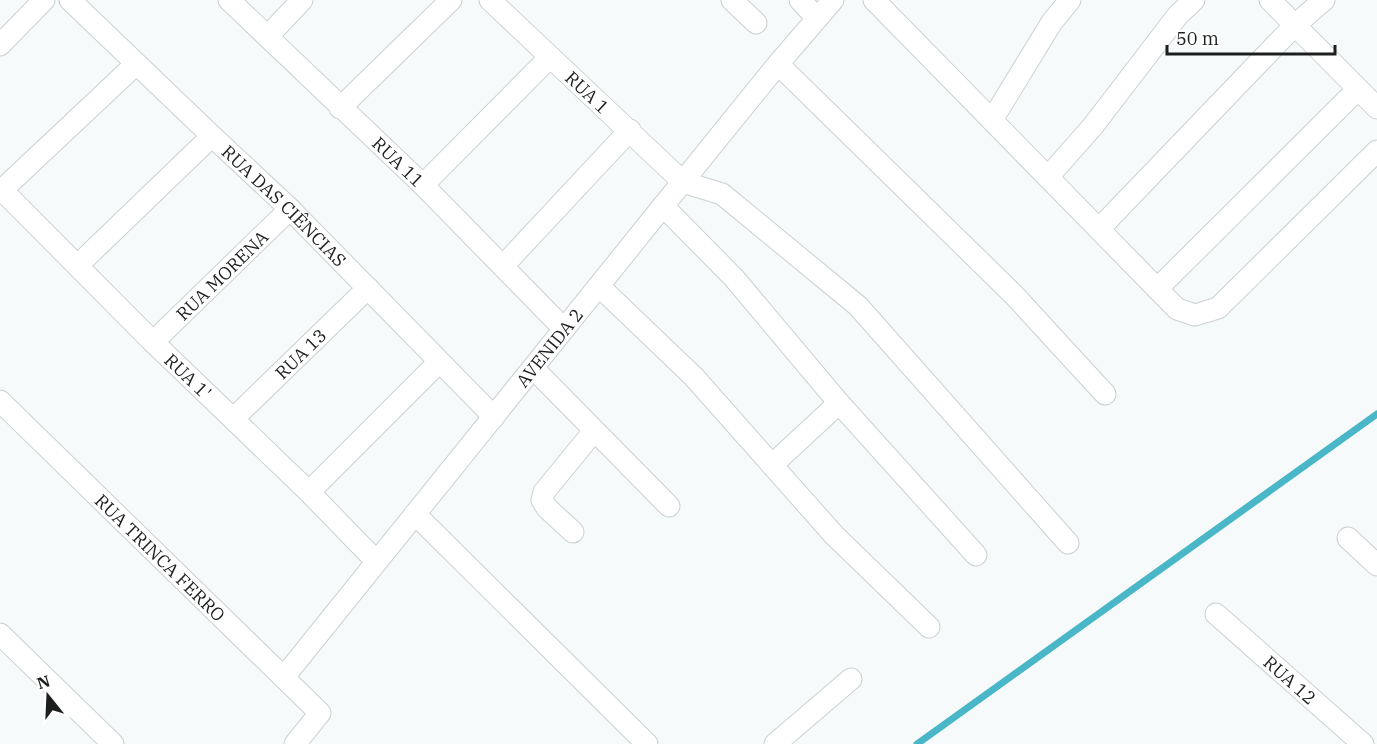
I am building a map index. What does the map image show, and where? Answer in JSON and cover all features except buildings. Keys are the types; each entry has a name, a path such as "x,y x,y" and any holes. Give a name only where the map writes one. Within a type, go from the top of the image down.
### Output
{"street":[{"path":"0,45 44,0"},
{"name":"RUA DAS CIÊNCIAS","path":"70,0 290,209 494,417"},
{"name":"RUA 11","path":"230,0 340,108 423,185 564,329"},
{"path":"268,36 302,0"},
{"path":"340,108 451,0"},
{"name":"RUA 1","path":"490,0 683,182"},
{"path":"732,0 756,23"},
{"path":"800,0 817,18"},
{"name":"AVENIDA 2","path":"284,677 778,64 833,0"},
{"path":"874,0 1177,309 1195,315 1218,308 1377,151"},
{"path":"992,120 1052,22 1070,0"},
{"path":"1048,177 1093,126 1178,15 1194,0"},
{"path":"1270,0 1377,108"},
{"path":"1098,229 1295,25 1323,0"},
{"path":"423,185 550,57"},
{"path":"1,189 136,64"},
{"path":"778,64 1014,295 1105,394"},
{"path":"1158,289 1358,89"},
{"path":"502,266 630,130"},
{"path":"78,265 212,136"},
{"path":"683,182 722,194 858,306 1068,543"},
{"name":"RUA 1'","path":"1,189 153,342 309,492 376,561"},
{"path":"663,206 734,279 839,403 976,555"},
{"name":"RUA MORENA","path":"153,342 290,209"},
{"path":"599,286 694,377 834,535 929,627"},
{"name":"RUA 13","path":"232,419 368,288"},
{"path":"309,492 440,362"},
{"path":"533,368 669,506"},
{"name":"RUA TRINCA FERRO","path":"0,401 320,713 295,744"},
{"path":"772,465 839,403"},
{"path":"573,532 547,508 542,500 544,492 594,431"},
{"path":"415,514 647,744"},
{"path":"1348,538 1377,565"},
{"name":"RUA 12","path":"1216,614 1363,744"},
{"path":"0,634 113,744"},
{"path":"775,744 851,679"}],"waterway":[{"path":"917,744 1377,414"}]}
